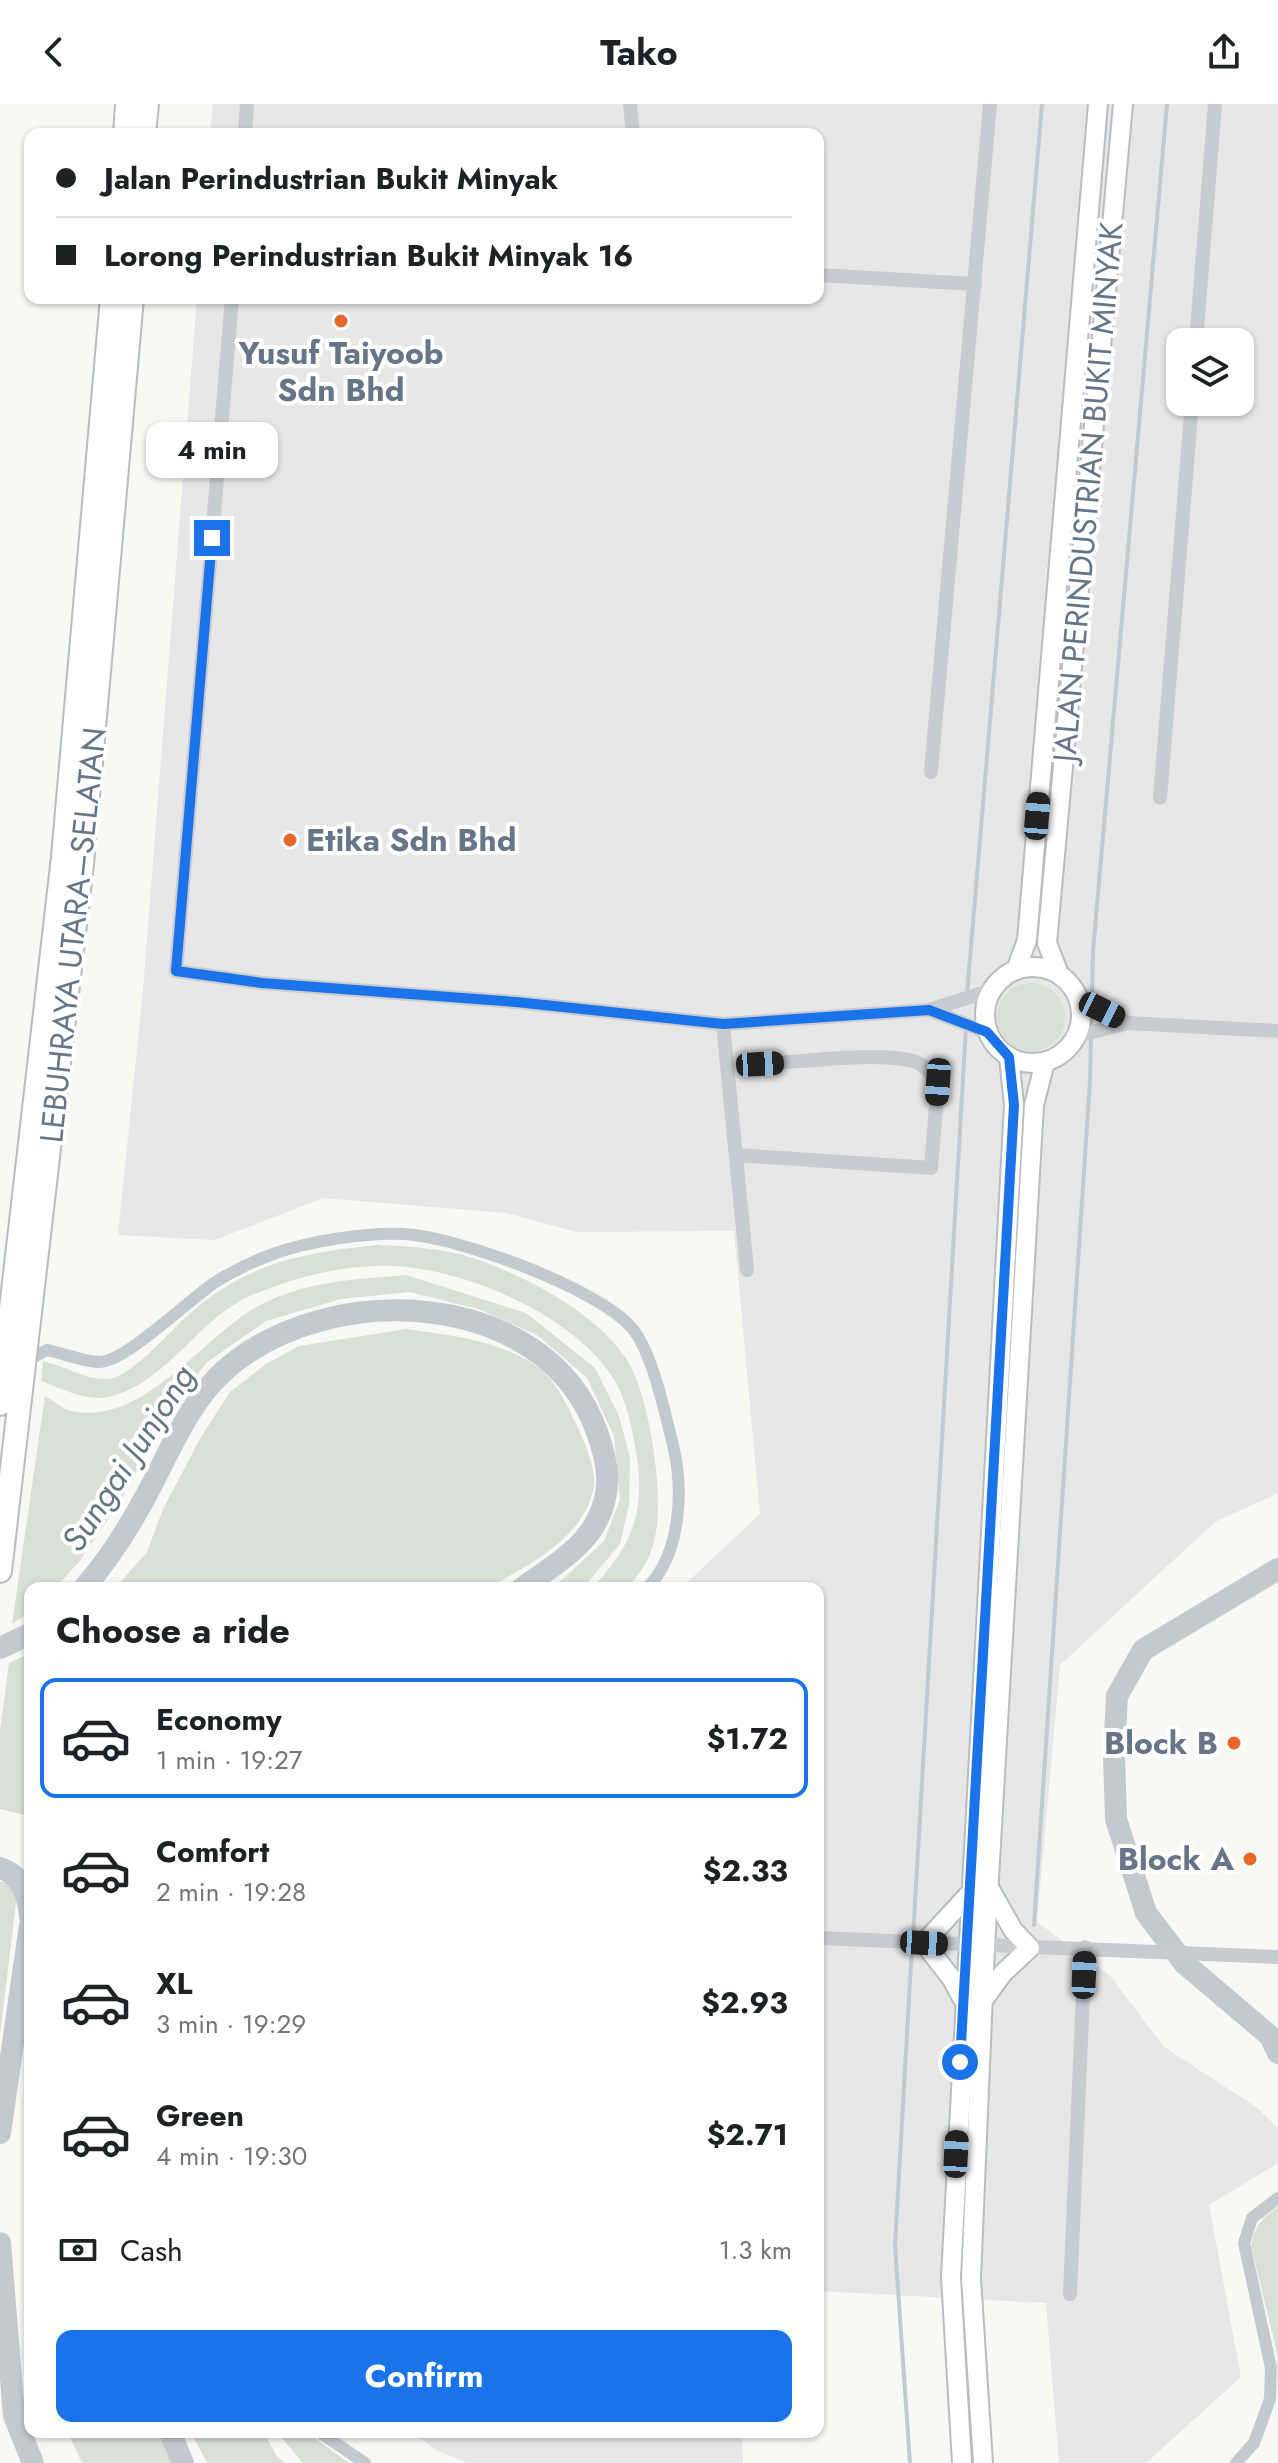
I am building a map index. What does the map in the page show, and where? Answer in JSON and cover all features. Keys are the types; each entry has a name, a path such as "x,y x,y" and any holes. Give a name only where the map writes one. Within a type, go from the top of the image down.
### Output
{"highway":[{"path":"125,128 127,104"},
{"path":"145,128 147,104"},
{"name":"LEBUHRAYA UTARA–SELATAN","path":"0,1571 111,304"},
{"name":"LEBUHRAYA UTARA–SELATAN","path":"0,1404 24,1287 82,864 131,304"}],"main road":[{"name":"JALAN PERINDUSTRIAN BUKIT MINYAK","path":"1016,970 1027,940 1098,104"},
{"name":"JALAN PERINDUSTRIAN BUKIT MINYAK","path":"1059,974 1047,943 1123,104"},
{"path":"1030,967 1059,974 1090,1004 1081,1024 1082,1035 1045,1062 1020,1062 1009,1057 980,1030 986,1003 985,991 1016,970 1030,967"},
{"path":"983,2463 971,2278 982,2002 971,1892 1014,1105 1009,1057"},
{"path":"962,2463 951,2277 963,2000 990,1888 1034,1105 1045,1062"},
{"path":"982,2002 1003,1973 1030,1948 1013,1930 990,1888"},
{"path":"963,2000 952,1979 916,1943 971,1892"}],"street":[{"path":"245,128 247,104"},
{"path":"630,104 632,128"},
{"path":"931,772 990,104"},
{"path":"1197,328 1215,104"},
{"path":"824,275 975,284"},
{"path":"232,304 176,971 262,983 516,1002 723,1024 929,1010 985,991"},
{"path":"1160,798 1191,416"},
{"path":"1090,1004 1128,1023"},
{"path":"929,1010 980,1030"},
{"path":"1082,1035 1128,1023 1278,1031"},
{"path":"723,1024 747,1270"},
{"path":"736,1155 931,1168 938,1082 927,1069 911,1060 890,1059 760,1064"},
{"path":"824,1938 1278,1957"},
{"path":"1070,2294 1085,1947"}],"shaded area":[{"path":"213,104 1278,104 1278,1493 1215,1522 1060,1665 1037,1922 1110,1976 1164,2047 1256,2107 1278,2128 1278,2163 1209,2205 1241,2377 1146,2463 1059,2463 1046,2303 824,2291 824,1582 687,1582 760,1514 734,1231 576,1232 506,1213 323,1198 215,1240 118,1235 143,990 197,304 824,304 824,128 211,128"},
{"path":"1031,983 1055,993 1065,1017 1055,1041 1031,1051 1007,1041 997,1017 1007,993"},
{"path":"377,1245 413,1247 473,1258 516,1275 560,1299 616,1345 629,1363 640,1389 651,1437 658,1496 655,1539 645,1565 632,1582 597,1582 627,1542 637,1510 639,1473 636,1452 630,1421 619,1390 591,1351 568,1331 541,1313 482,1285 421,1269 393,1266 357,1267 321,1273 268,1289 233,1305 153,1375 116,1395 87,1397 41,1381 43,1361 91,1377 116,1377 138,1363 209,1298 231,1284 276,1264 324,1252"},
{"path":"406,1275 526,1313 595,1368 619,1416 630,1458 629,1505 620,1544 588,1582 560,1582 604,1541 620,1500 614,1436 587,1378 537,1335 478,1309 410,1292 341,1299 266,1321 206,1363 169,1414 119,1503 79,1562 61,1582 24,1582 24,1616 12,1624 45,1396 71,1411 99,1412 125,1405 151,1391 221,1333 268,1301 301,1289"},
{"path":"406,1329 494,1346 527,1360 552,1381 580,1433 594,1475 587,1508 565,1537 550,1550 498,1582 120,1582 147,1552 163,1509 201,1437 230,1392 266,1364 299,1346"},
{"path":"24,1656 24,1815 0,1809 0,1732 9,1663"},
{"path":"0,1882 8,1882 17,1895 0,2034"},
{"path":"1278,2207 1278,2375 1277,2353 1251,2246 1260,2224"},
{"path":"71,2438 162,2438 171,2463 82,2463"},
{"path":"194,2438 267,2438 277,2457 285,2463 207,2463"},
{"path":"282,2438 315,2438 349,2463 303,2463"},
{"path":"420,2438 741,2438 743,2463 468,2463 438,2451"}],"waterway":[{"path":"967,994 1042,104"},
{"path":"1034,1925 1090,1081 1093,951 1167,104"},
{"path":"913,1937 966,1027"},
{"path":"21,1364 47,1350 94,1362 111,1359 141,1341 221,1279 266,1257 303,1245 356,1236 404,1234 428,1237 490,1254 588,1296 613,1312 639,1337 657,1383 673,1445 679,1501 667,1558 652,1582"},
{"name":"Sungai Junjong","path":"89,1582 126,1530 191,1412 225,1370 269,1340 320,1321 375,1311 431,1312 484,1325 532,1349 571,1384 597,1432 604,1456 607,1478 605,1501 595,1524 581,1543 530,1582"},
{"path":"1278,1569 1143,1650 1117,1696 1114,1755 1116,1819 1146,1913 1185,1964 1270,2036 1278,2053"},
{"name":"Sungai Junjong","path":"0,1648 24,1637"},
{"path":"0,1868 14,1875 24,1892"},
{"path":"910,2463 895,2245 912,1946"},
{"path":"0,2133 24,1967"},
{"path":"1236,2463 1254,2443 1270,2399 1271,2368 1244,2243 1252,2218 1278,2198"},
{"path":"0,2243 14,2416 33,2463"},
{"name":"Sungai Junjong","path":"173,2438 183,2463"},
{"path":"328,2438 365,2463"}],"place":[{"name":"Yusuf Taiyoob Sdn Bhd","path":"341,321"},
{"name":"Etika Sdn Bhd","path":"290,840"},
{"name":"Block B","path":"1234,1743"},
{"name":"Block A","path":"1250,1859"}],"route":[{"path":"212,538 176,971 186,975 262,983 516,1002 723,1024 929,1010 987,1032 996,1047 1009,1057 1014,1105 960,2062"}]}
